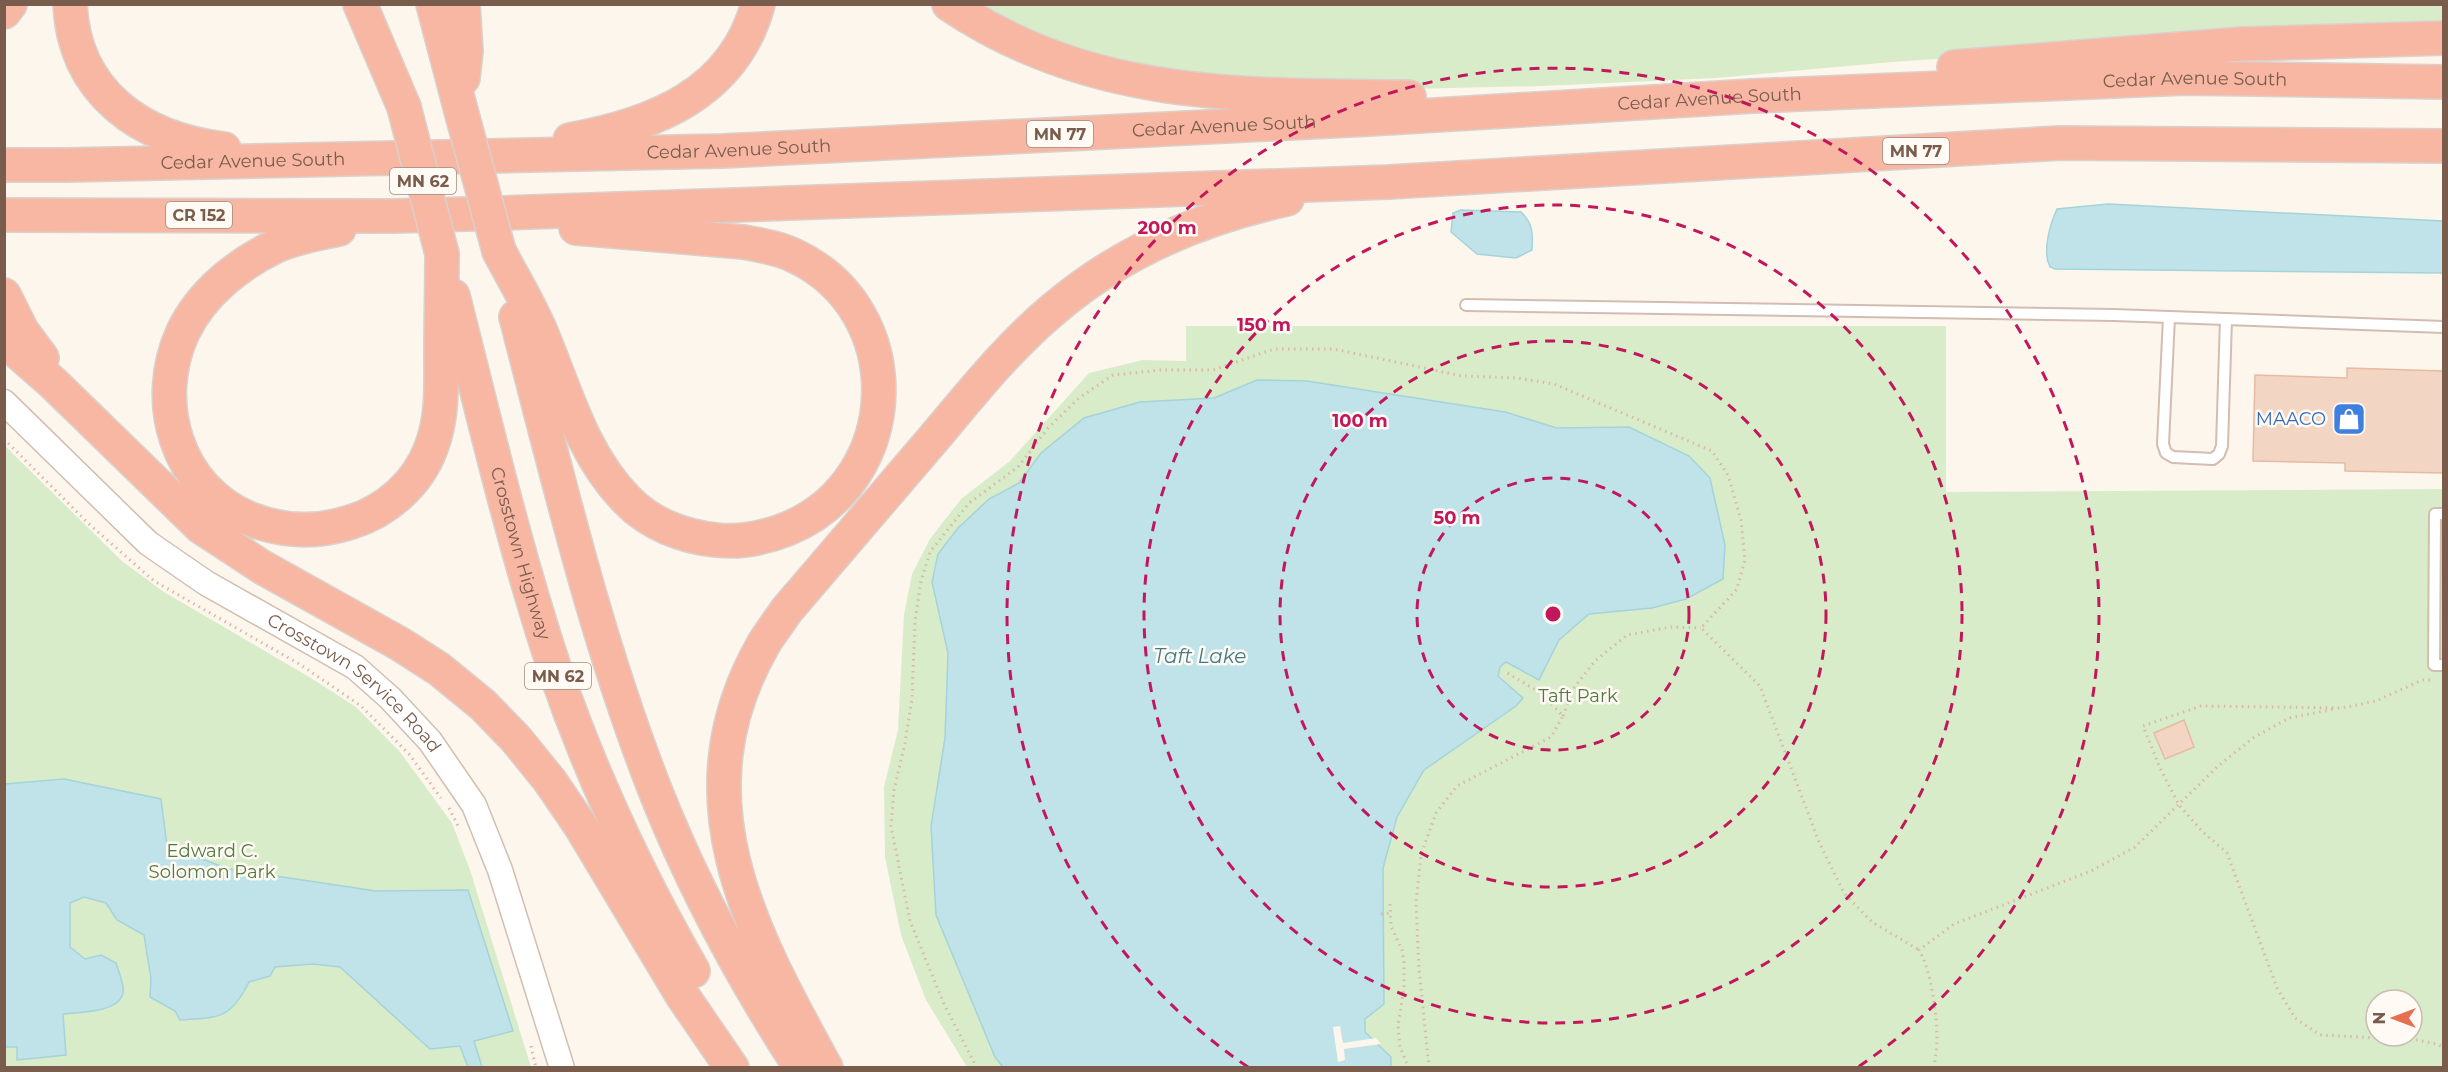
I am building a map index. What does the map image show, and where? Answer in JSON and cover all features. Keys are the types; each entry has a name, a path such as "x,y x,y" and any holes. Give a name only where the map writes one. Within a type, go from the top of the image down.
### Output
{"highway":[{"path":"4,12 10,4"},
{"path":"70,4 76,43 84,63 96,84 127,116 150,129 194,144 312,159"},
{"path":"360,4 404,107"},
{"name":"Crosstown Highway","path":"376,4 520,556 555,670 603,794 631,857 668,927 753,1068"},
{"name":"MN 62","path":"433,4 583,568 610,660 654,786 700,890 765,1012 801,1068"},
{"path":"460,107 466,51 463,4"},
{"path":"488,155 629,126 684,102 723,72 735,57 752,26 758,4"},
{"path":"949,4 1001,36 1038,52 1093,71 1146,84 1227,92 1508,98 1621,104"},
{"path":"1753,96 1882,72 2242,44 2444,38"},
{"name":"Cedar Avenue South","path":"4,165 722,151 1369,119 1753,96 2185,78 2444,82"},
{"name":"MN 77","path":"499,213 1389,182 2060,143 2444,146"},
{"path":"4,191 19,180 66,165"},
{"path":"826,1068 761,944 743,900 727,835 724,798 726,756 734,714 764,644 786,611 1019,341 1055,308 1086,285 1125,259 1169,237 1218,217 1280,201 1389,182"},
{"path":"499,213 555,227 743,242 795,255 815,267 832,281 852,303 866,327 875,353 879,382 879,411 873,438 859,467 841,492 823,510 775,534 751,540 726,542 700,539 677,532 648,518 628,502 607,478 588,446 539,329 499,251"},
{"name":"CR 152","path":"4,214 393,216 499,213"},
{"path":"393,216 275,246 229,276 197,309 184,331 175,354 170,376 169,405 172,429 181,453 196,478 216,499 238,514 264,525 290,530 316,530 360,519 383,508 401,493 415,477 431,450 438,426 442,392 442,254"},
{"path":"4,295 30,342 66,382 103,434"},
{"path":"4,340 38,369 103,434 208,532 262,567 400,644 439,669 491,713 516,739 550,781 580,825 682,995 732,1068"}],"street":[{"name":"Crosstown Service Road","path":"4,402 148,543 206,583 355,667 390,698 430,741 474,805 500,870 562,1068"}],"lane":[{"path":"1466,305 1768,308 2169,317 2444,327"},
{"path":"2169,317 2163,444 2166,453 2173,457 2212,459 2219,454 2222,446 2226,319"},
{"path":"2444,514 2435,514 2434,642 2434,665 2444,665"}],"path":[{"path":"977,1068 944,1004 910,921 891,826 894,790 912,699 915,621 921,581 930,552 969,503 1018,467 1048,428 1080,398 1113,375 1161,370 1213,370 1274,349 1334,349 1462,376 1517,378 1554,384 1712,451 1728,476 1741,520 1745,560 1737,589 1701,628"},
{"path":"4,439 89,524 154,581 216,619 301,665 361,706 409,754 449,808 460,830"},
{"path":"1429,1068 1419,968 1416,903 1421,855 1436,813 1458,786 1551,737 1563,716 1573,689 1595,661 1627,635 1671,627 1701,628 1760,686 1819,842 1844,893 1872,922 1919,950 1925,959 1936,1028 1934,1068"},
{"path":"1504,671 1541,693 1563,716"},
{"path":"1919,950 1954,924 2091,871 2135,847 2217,767 2253,738 2289,718 2376,701 2422,680"},
{"path":"2342,708 2201,706 2143,726 2160,768 2179,805 2202,831 2227,853 2277,988 2295,1018 2320,1035 2419,1040 2439,1044 2444,1048"},
{"path":"1390,904 1391,926 1402,950 1404,961 1404,988 1398,1010 1398,1038 1409,1068"},
{"path":"1381,914 1390,913"},
{"path":"528,1036 536,1068"}],"green space":[{"path":"2443,4 2444,32 2096,48 1892,62 1716,78 1543,86 1361,90 1132,73 960,5"},
{"name":"Taft Park","path":"1186,326 1946,326 1946,492 2443,489 2443,1067 967,1067 926,1000 901,935 885,857 884,787 898,730 904,615 912,574 930,539 961,499 1010,461 1089,373 1143,360 1186,361"},
{"name":"Edward C. Solomon Park","path":"5,446 123,562 164,592 356,707 400,752 452,823 470,870 531,1067 5,1067"}],"water":[{"path":"2108,204 2443,221 2443,273 2055,269 2050,267 2047,246 2057,209"},
{"path":"1461,210 1521,212 1528,220 1531,229 1532,250 1516,258 1477,254 1451,232 1453,213"},
{"name":"Taft Lake","path":"1257,380 1307,381 1505,412 1557,428 1629,427 1689,456 1710,478 1725,545 1723,579 1686,599 1652,608 1589,614 1559,640 1539,680 1506,662 1500,667 1498,676 1523,698 1516,706 1424,770 1397,817 1383,868 1384,1004 1365,1019 1365,1032 1391,1057 1391,1068 1003,1067 995,1057 936,915 931,826 945,738 948,653 932,582 938,554 958,528 989,499 1019,483 1041,453 1084,418 1140,402 1214,398"},
{"path":"64,779 161,799 167,846 229,869 376,891 468,890 513,1031 474,1041 482,1067 468,1067 460,1046 430,1049 340,967 313,964 275,967 270,976 249,982 236,1004 222,1014 214,1017 180,1020 175,1011 150,997 151,979 144,935 117,920 106,903 84,897 70,903 70,947 85,959 101,955 116,963 123,987 122,996 118,1002 100,1010 63,1014 66,1055 17,1060 17,1047 4,1047 5,784"}],"pier":[{"path":"1340,1026 1343,1043 1376,1038 1381,1044 1344,1049 1345,1060 1338,1062 1333,1027"}],"building":[{"name":"MAACO","path":"2347,368 2444,371 2444,473 2345,471 2345,463 2253,461 2255,375 2347,378"},
{"path":"2184,720 2194,747 2165,759 2154,733"}],"place":[{"name":"MAACO","path":"2349,419"}]}
